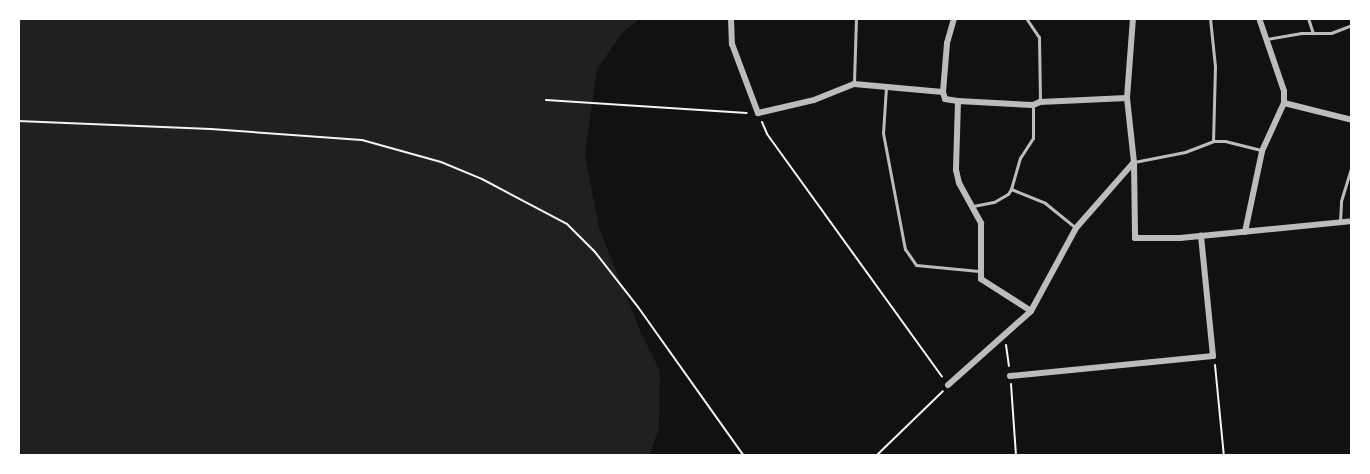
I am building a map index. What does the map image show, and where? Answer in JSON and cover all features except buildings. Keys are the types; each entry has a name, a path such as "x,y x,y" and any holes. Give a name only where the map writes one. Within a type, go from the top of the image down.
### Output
{"street":[{"path":"731,18 732,44 758,114 814,100 854,84 943,92"},
{"path":"954,18 947,43 943,92 945,99 1036,103 1126,98"},
{"path":"1133,18 1126,98 1134,162 1135,238 1201,236 1352,221"},
{"path":"1245,232 1262,151 1284,103 1284,91 1259,18"},
{"path":"958,101 956,170 959,183 981,223 979,271 981,279 1030,311"},
{"path":"1284,103 1352,120"},
{"path":"948,385 1030,311 1076,228 1134,162"},
{"path":"1010,376 1213,356 1201,236"}],"lane":[{"path":"854,84 856,18"},
{"path":"972,206 994,202 1008,194 1020,158 1033,138 1039,37 1026,18"},
{"path":"1210,18 1215,66 1213,141"},
{"path":"1308,18 1312,33"},
{"path":"1267,39 1331,33 1352,25"},
{"path":"886,87 883,133 905,249 916,265 979,271"},
{"path":"1134,162 1185,152 1213,141 1225,141 1262,151"},
{"path":"1340,223 1341,201 1352,166"},
{"path":"1011,189 1045,203 1076,228"}],"path":[{"path":"546,100 758,114 767,134 948,385 876,456"},
{"path":"18,121 211,129 362,140 441,162 482,179 567,224 595,252 638,307 744,456"},
{"path":"1004,333 1016,456"},
{"path":"1213,356 1224,456"}],"shaded area":[{"path":"18,18 641,18 623,32 597,69 585,155 599,228 641,333 660,371 659,428 649,456 18,456"}]}
